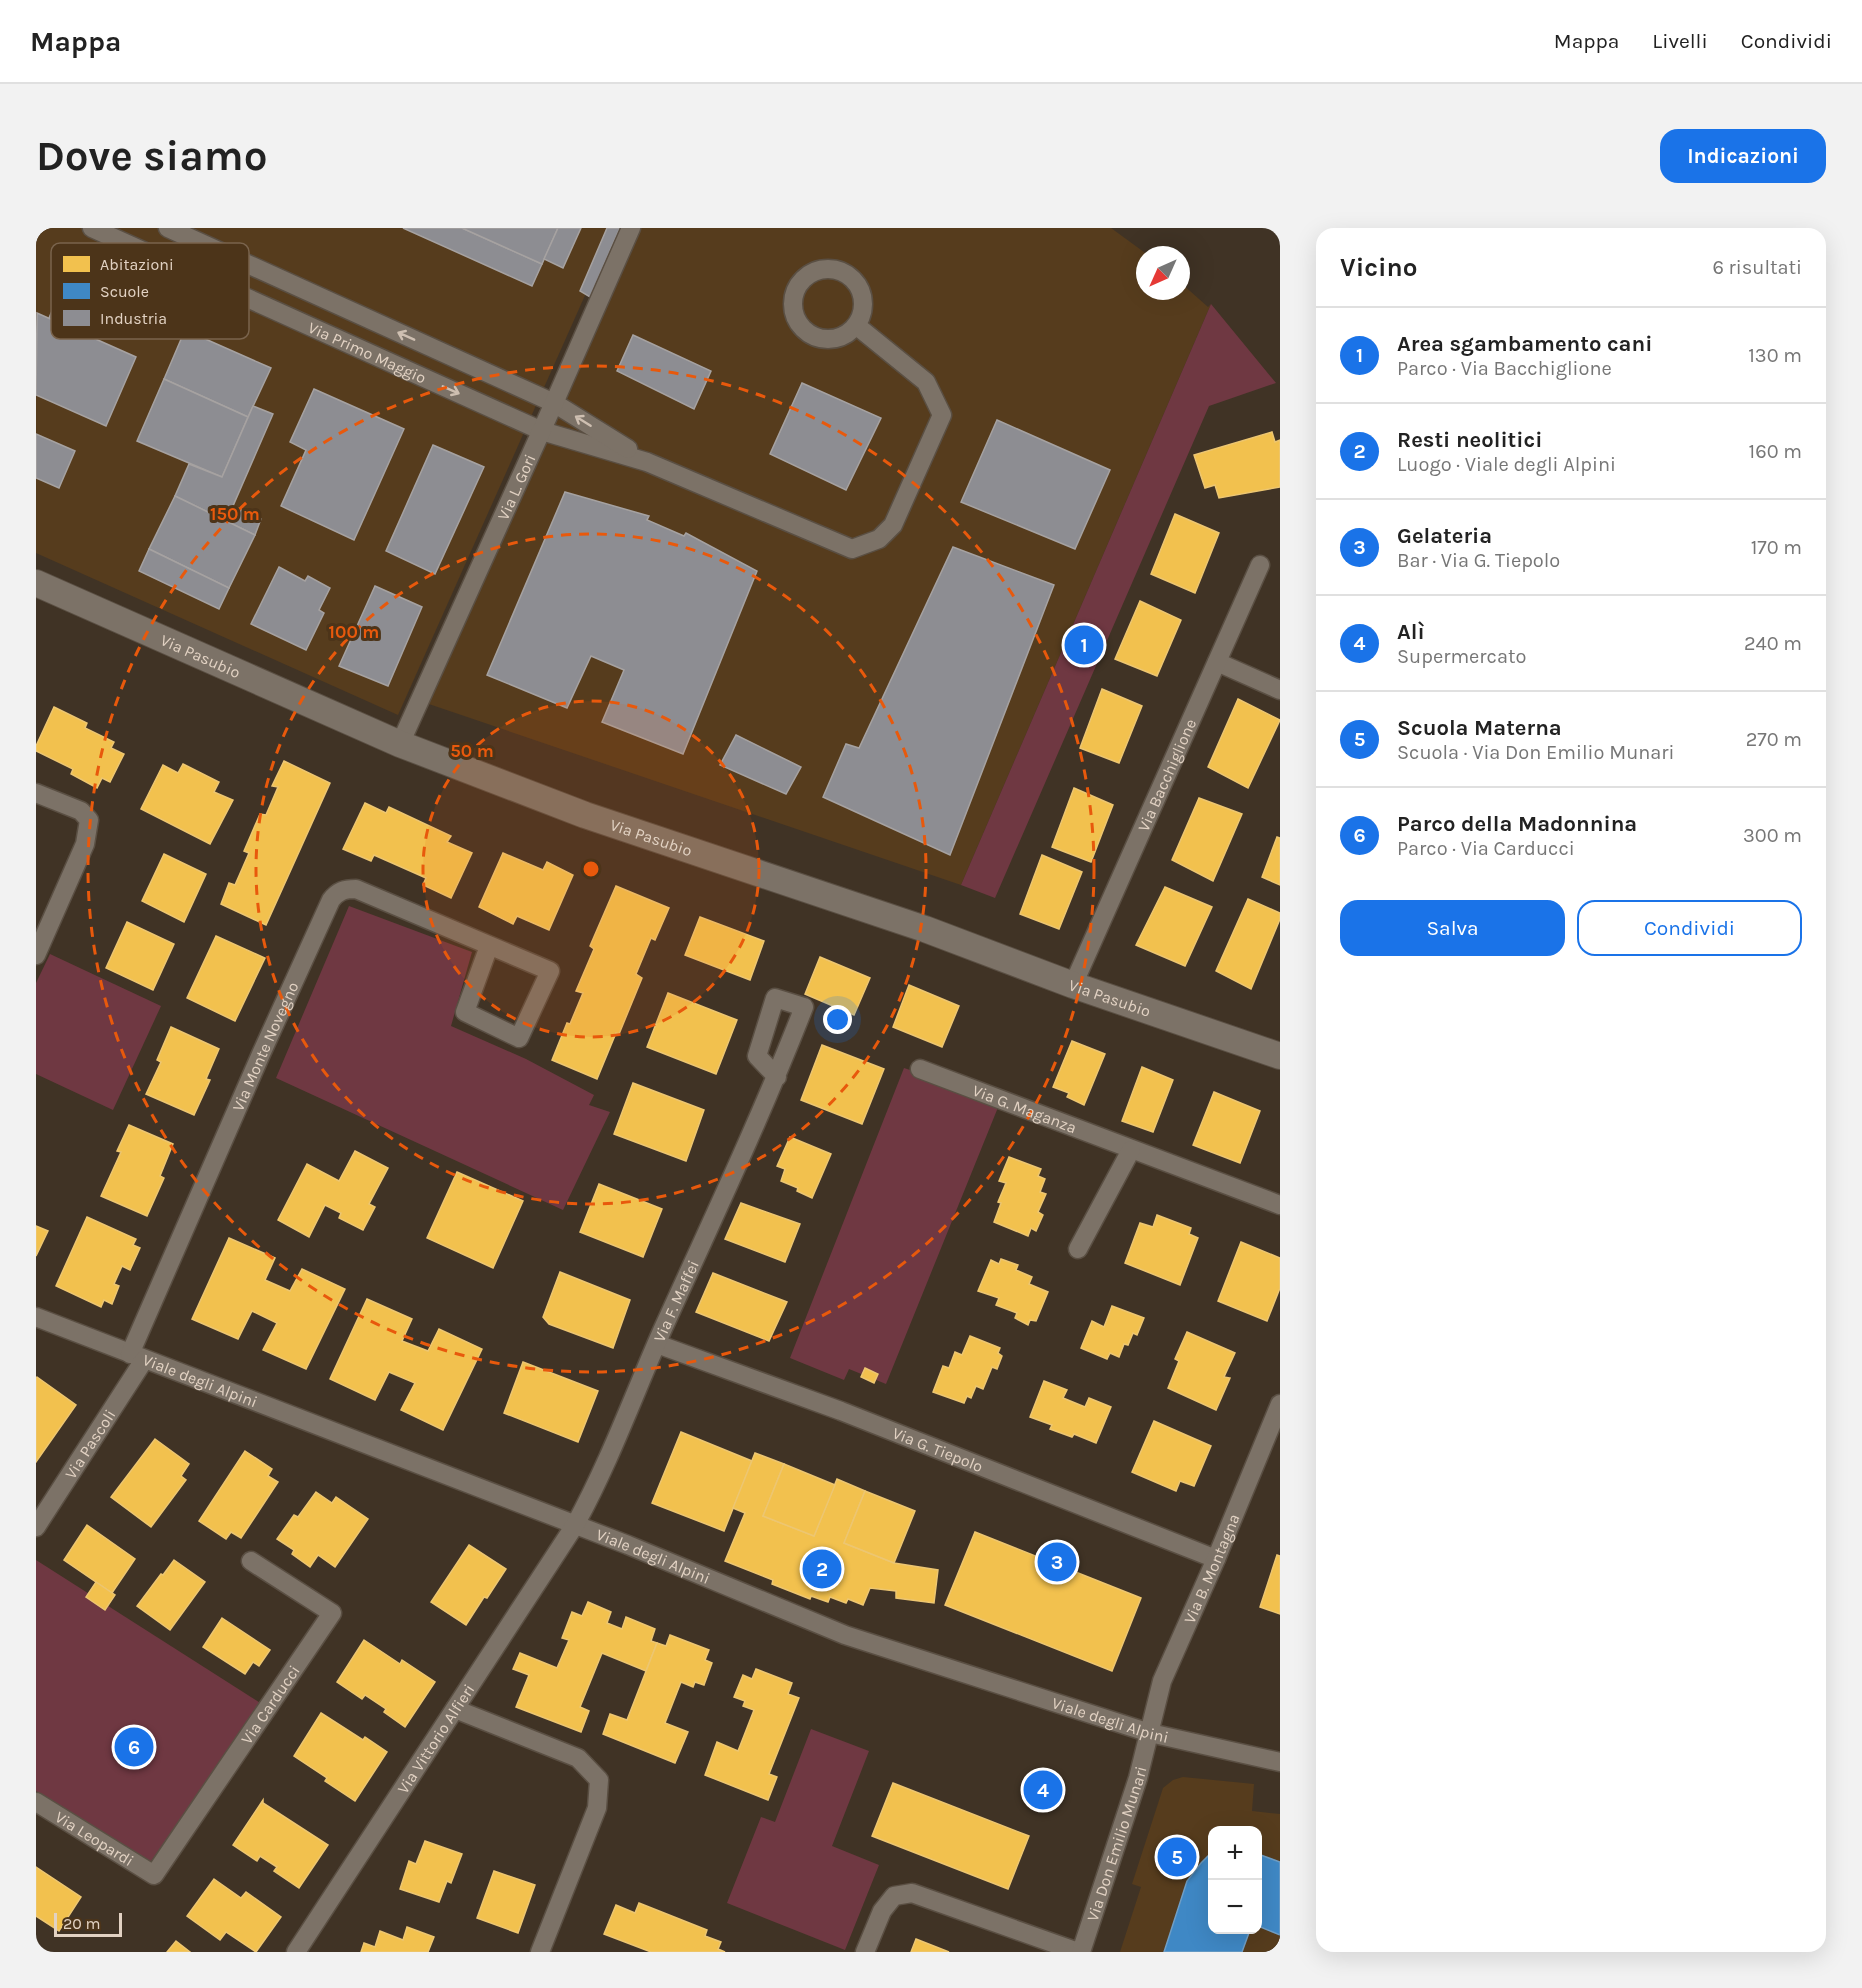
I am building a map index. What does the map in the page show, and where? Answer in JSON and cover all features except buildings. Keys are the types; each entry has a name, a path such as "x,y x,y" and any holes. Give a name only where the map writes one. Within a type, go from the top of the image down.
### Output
{"street":[{"name":"Via Primo Maggio","path":"92,228 125,243"},
{"name":"Via Primo Maggio","path":"168,228 201,243"},
{"name":"Via L. Gori","path":"400,744 555,403 631,228"},
{"name":"Via Primo Maggio","path":"249,265 555,403 647,462"},
{"path":"299,321 312,293"},
{"name":"Via Primo Maggio","path":"249,299 542,431 647,462 852,549 879,539 894,525 942,415 926,382 857,326"},
{"name":"Via Bacchiglione","path":"1073,985 1260,565"},
{"name":"Via Pasubio","path":"36,583 400,744 585,816 925,929 1073,985 1280,1056"},
{"path":"1217,662 1280,690"},
{"path":"36,792 81,811 89,820 85,844 36,955"},
{"name":"Via Monte Novegno","path":"137,1357 256,1065 331,900 337,893 356,890 550,971 519,1038 465,1012 489,946"},
{"name":"Via G. Maganza","path":"920,1069 1280,1205"},
{"name":"Via F. Maffei","path":"575,1525 595,1489 657,1344 777,1077"},
{"path":"1078,1249 1131,1150"},
{"name":"Viale degli Alpini","path":"36,1317 575,1525 845,1635 1150,1733 1280,1762"},
{"name":"Via G. Tiepolo","path":"657,1344 841,1411 1216,1559"},
{"name":"Via Pascoli","path":"36,1527 137,1357"},
{"name":"Via B. Montagna","path":"1150,1733 1151,1720 1162,1681 1216,1559 1280,1404"},
{"name":"Via Vittorio Alfieri","path":"296,1952 575,1525"},
{"name":"Via Carducci","path":"154,1875 332,1613 251,1561"},
{"path":"455,1709 578,1758 599,1780 597,1808 540,1952"},
{"name":"Via Don Emilio Munari","path":"1080,1952 1138,1778 1150,1733"},
{"name":"Via Leopardi","path":"36,1802 154,1875"},
{"path":"865,1952 882,1911 894,1896 912,1893 1080,1952"}],"shaded area":[{"path":"36,228 615,228 398,715 36,553"},
{"path":"629,228 1111,228 1136,246 1136,300 1190,300 1190,291 1208,307 1211,304 961,885 420,701"},
{"path":"1211,304 1276,383 1209,406 995,898 961,885"},
{"path":"349,906 472,952 451,1026 526,1059 594,1095 589,1105 610,1112 563,1210 276,1078"},
{"path":"50,954 161,1006 113,1110 36,1074 36,983"},
{"path":"904,1068 1001,1100 886,1384 849,1369 844,1380 790,1358"},
{"path":"36,1560 262,1704 149,1864 36,1791"},
{"path":"811,1729 869,1751 832,1846 879,1865 845,1950 727,1903 761,1817 775,1822"},
{"path":"1183,1777 1254,1784 1252,1811 1280,1814 1280,1952 1120,1952 1141,1887 1132,1884 1163,1788 1173,1780"}],"place":[{"name":"Area sgambamento cani","path":"1084,645"},
{"name":"Gelateria","path":"1057,1562"},
{"name":"Resti neolitici","path":"822,1569"},
{"name":"Parco della Madonnina","path":"134,1747"},
{"name":"Alì","path":"1043,1790"},
{"name":"Scuola Materna","path":"1177,1857"}]}
